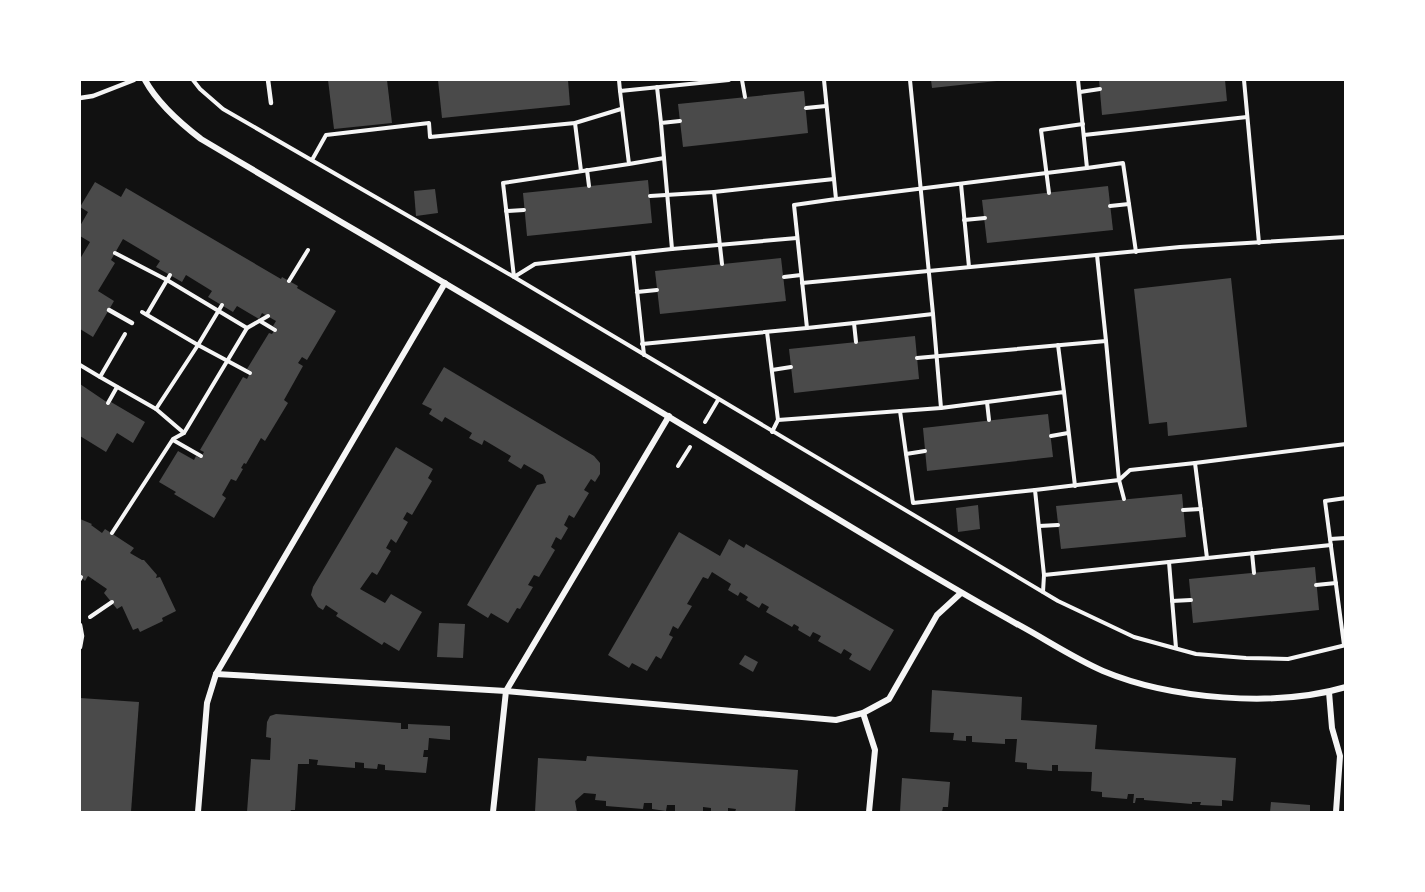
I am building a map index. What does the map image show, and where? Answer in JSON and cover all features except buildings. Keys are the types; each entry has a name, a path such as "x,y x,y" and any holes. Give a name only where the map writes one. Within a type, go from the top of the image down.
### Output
{"street":[{"path":"145,80 181,124 201,139 669,416 961,593 1102,670 1174,692 1225,697 1277,698 1329,692 1346,687"},
{"path":"198,813 207,703 216,674 445,283"},
{"path":"493,813 506,691 669,416"},
{"path":"216,674 506,691 836,720 863,713 889,699 937,615 961,593"},
{"path":"1329,692 1332,728 1340,756 1336,813"},
{"path":"863,713 875,750 869,813"}],"lane":[{"path":"80,98 93,96 134,80"},
{"path":"268,80 271,103"},
{"path":"109,310 132,322"},
{"path":"80,626 82,636 80,647"}],"path":[{"path":"194,80 200,89 223,109 514,278 1043,592 1134,637 1206,655 1288,660 1345,645 1325,501 1346,498"},
{"path":"618,80 629,164"},
{"path":"620,91 729,80"},
{"path":"742,80 745,97"},
{"path":"824,80 836,199"},
{"path":"910,80 941,408"},
{"path":"1078,80 1087,168"},
{"path":"1244,80 1259,243"},
{"path":"657,87 672,249"},
{"path":"1080,92 1100,89"},
{"path":"806,108 826,106"},
{"path":"312,160 326,135 429,123 430,137 575,123 621,109"},
{"path":"1084,135 1247,117"},
{"path":"661,123 680,122"},
{"path":"575,123 589,186"},
{"path":"1049,193 1041,129 1083,124"},
{"path":"514,278 503,183 664,158"},
{"path":"807,328 794,205 1123,163 1136,252"},
{"path":"650,196 714,192 834,178"},
{"path":"961,184 969,267"},
{"path":"714,192 722,264"},
{"path":"1110,206 1129,204"},
{"path":"506,211 524,210"},
{"path":"964,220 984,219"},
{"path":"802,283 1180,247 1346,237"},
{"path":"514,278 535,264 797,238"},
{"path":"289,281 308,250"},
{"path":"115,253 167,279 247,328"},
{"path":"633,253 644,355"},
{"path":"1097,255 1119,480 1124,499"},
{"path":"147,314 170,275"},
{"path":"783,277 801,275"},
{"path":"637,292 657,290"},
{"path":"156,408 222,305"},
{"path":"100,377 140,310 250,373"},
{"path":"642,344 933,314"},
{"path":"112,533 172,439 184,433 247,328 268,316"},
{"path":"260,321 275,330"},
{"path":"854,323 856,342"},
{"path":"767,332 778,420 772,432"},
{"path":"917,358 1106,341"},
{"path":"1058,345 1075,486"},
{"path":"80,365 156,408 184,433"},
{"path":"772,370 791,368"},
{"path":"108,403 117,387"},
{"path":"778,420 941,408 1064,392"},
{"path":"987,402 989,420"},
{"path":"900,411 914,503 908,512"},
{"path":"1051,436 1068,433"},
{"path":"172,439 201,456"},
{"path":"914,503 1119,480 1130,470 1346,444"},
{"path":"906,454 925,451"},
{"path":"1195,463 1207,558"},
{"path":"1035,490 1044,575 1043,592"},
{"path":"1184,510 1201,509"},
{"path":"1039,526 1058,525"},
{"path":"1330,539 1346,538"},
{"path":"1044,575 1331,545"},
{"path":"1252,554 1254,573"},
{"path":"1169,562 1176,648"},
{"path":"1316,585 1336,583"},
{"path":"1172,601 1191,600"},
{"path":"88,619 112,602"}]}
